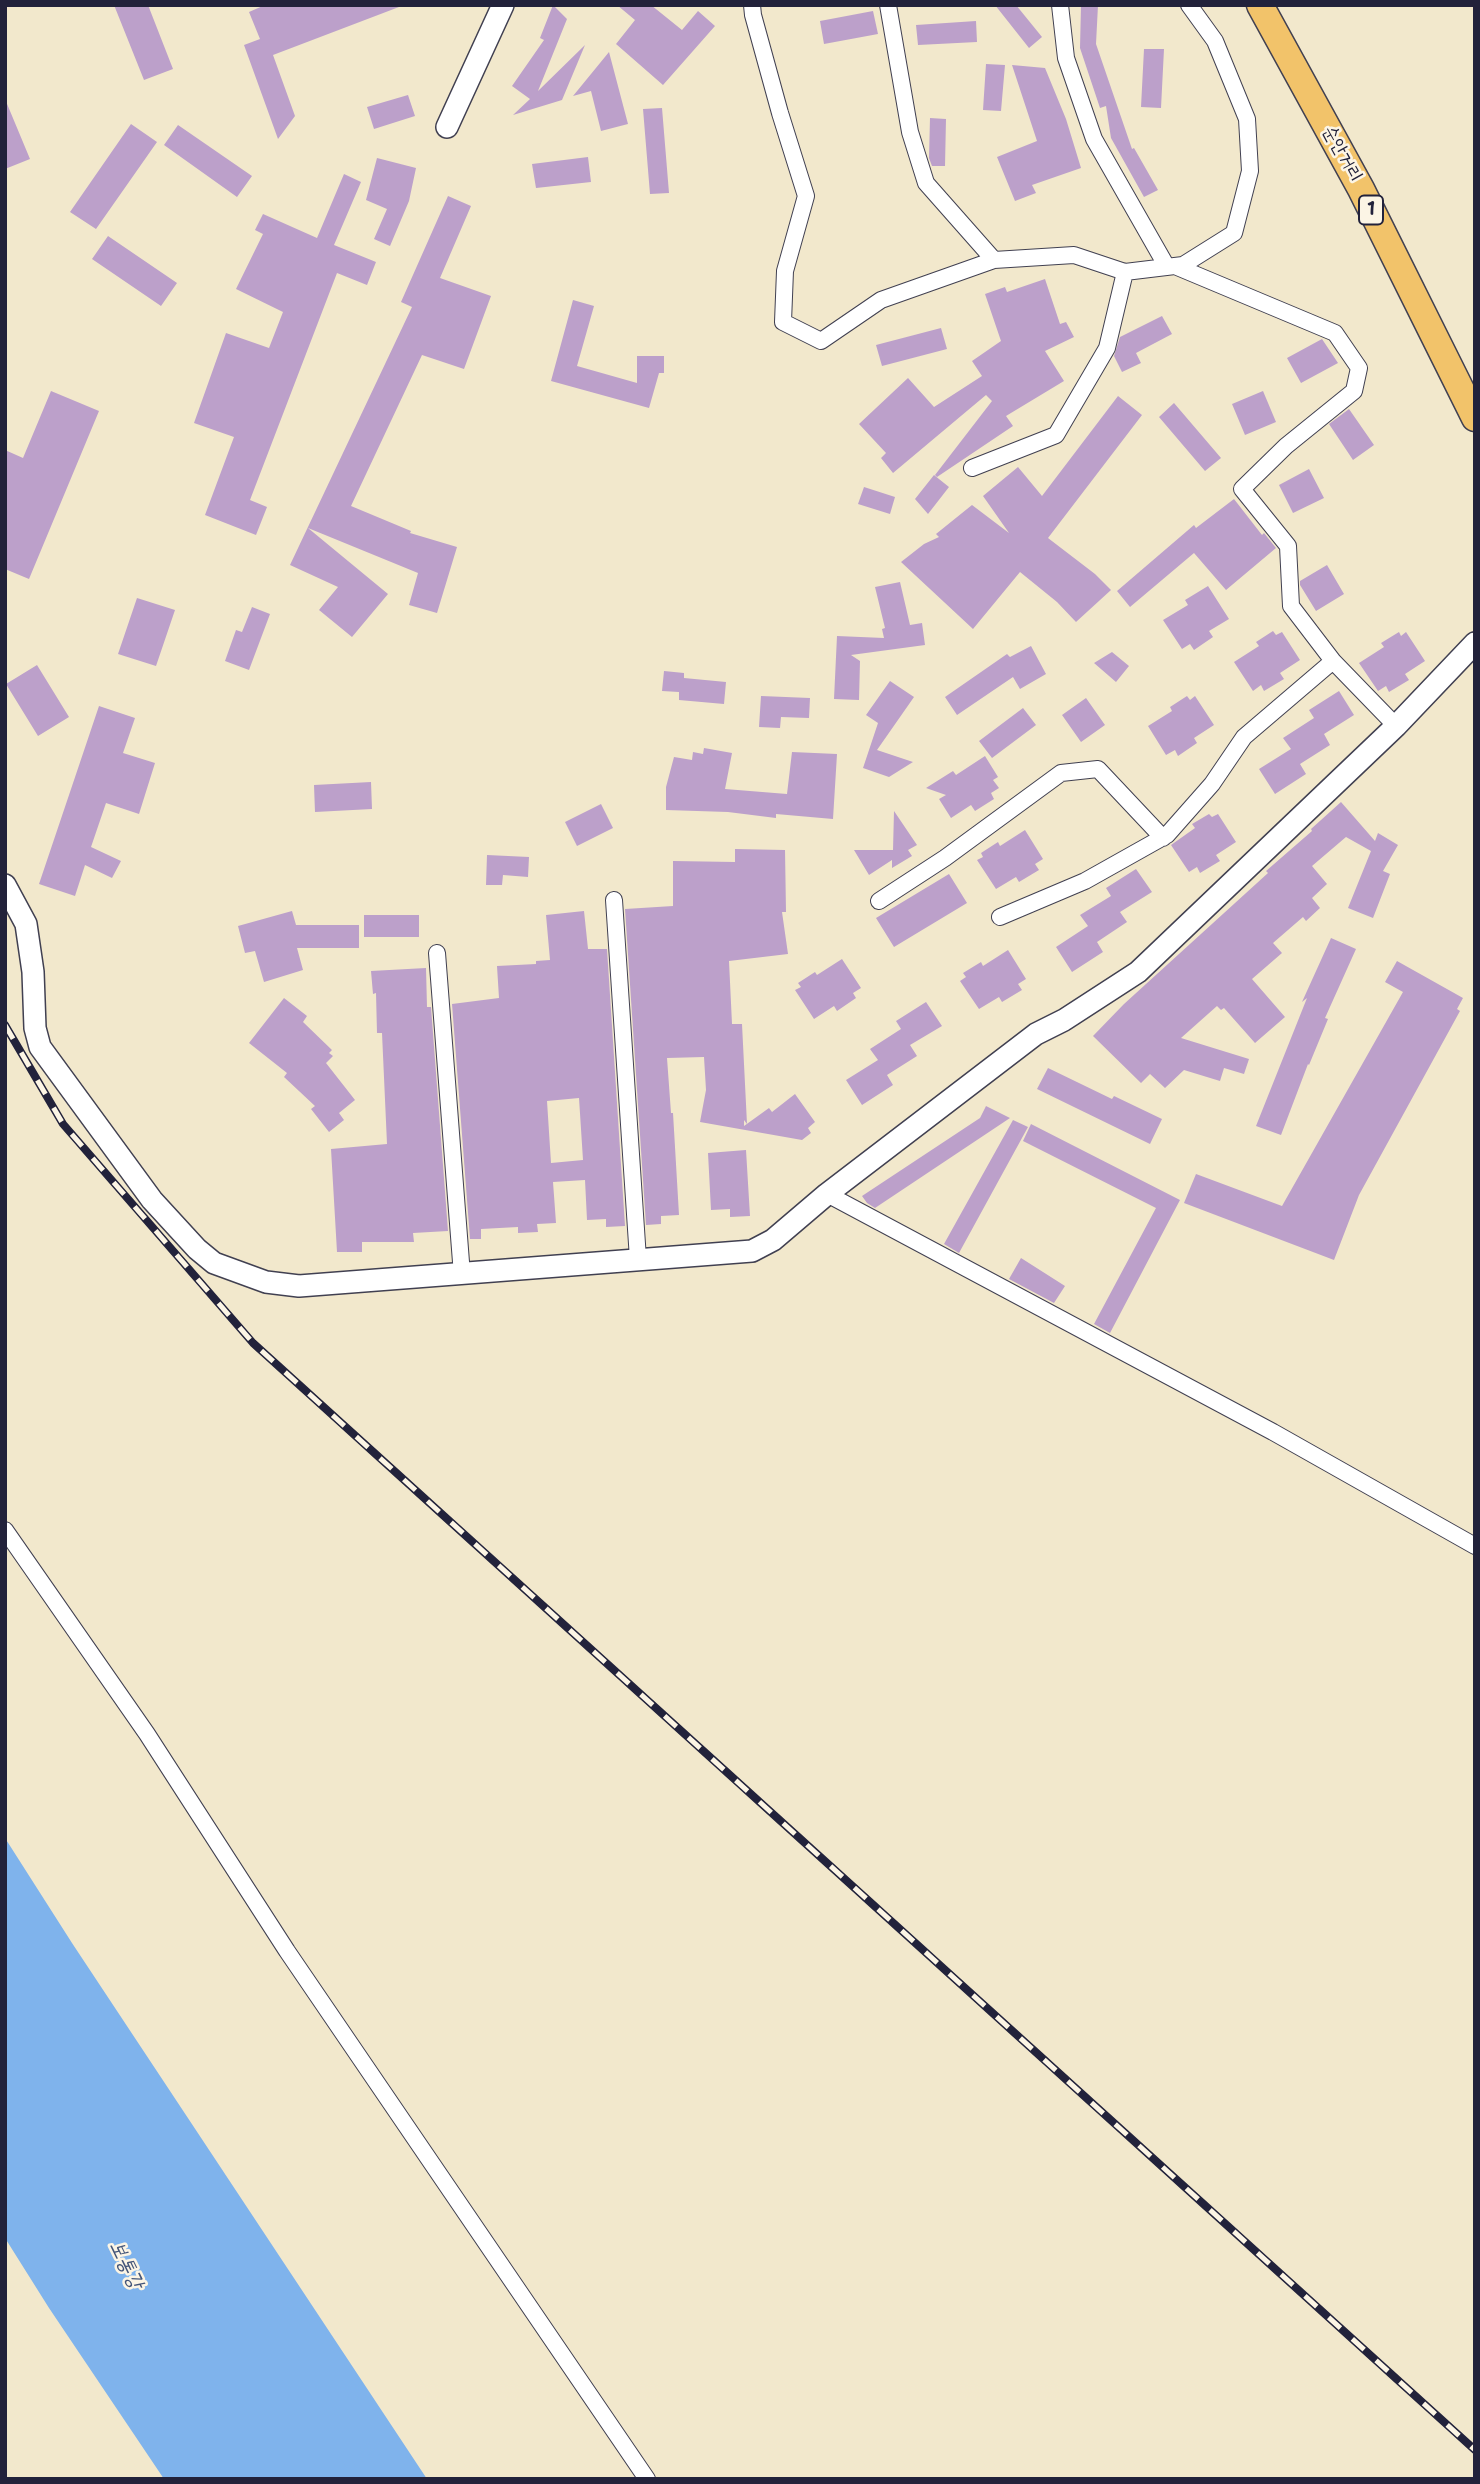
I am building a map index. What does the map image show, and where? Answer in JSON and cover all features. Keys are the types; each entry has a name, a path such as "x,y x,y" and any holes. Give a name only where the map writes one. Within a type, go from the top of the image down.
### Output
{"main road":[{"name":"순안거리","path":"1260,5 1361,188 1475,418"}],"street":[{"path":"447,127 503,5"},
{"path":"752,5 780,113 806,196 785,271 783,322 821,341 881,300 994,260 1074,255 1125,272 1171,267 1183,265 1234,233 1250,172 1247,119 1215,41 1189,5"},
{"path":"888,5 909,132 926,183 994,260"},
{"path":"1060,5 1066,58 1094,139 1171,267 1335,333 1359,368 1354,391 1286,446 1242,489 1288,546 1291,606 1332,661 1396,726"},
{"path":"972,468 1056,435 1107,348 1125,272"},
{"path":"5,885 26,924 32,960 35,1028 40,1047 152,1200 197,1250 214,1263 266,1282 299,1286 752,1251 773,1240 827,1194 1036,1034 1076,1013 1138,972 1396,726 1475,643"},
{"path":"999,917 1085,881 1163,838 1212,784 1244,737 1332,661"},
{"path":"879,901 945,858 1061,773 1098,769 1163,838"},
{"path":"614,900 638,1259"},
{"path":"437,953 462,1275"},
{"path":"827,1194 1273,1432 1475,1546"},
{"path":"5,1530 146,1734 287,1951 647,2479"}],"water":[{"name":"보통강","path":"5,1838 427,2479 164,2479 49,2308 5,2238"}],"building":[{"path":"114,5 148,5 173,69 144,80"},
{"path":"265,5 399,7 273,55 295,116 278,139 244,45 260,39 249,12"},
{"path":"553,5 567,19 538,91 585,45 562,100 513,115 530,99 512,86 544,40 540,38"},
{"path":"617,5 651,5 682,30 698,11 715,26 663,85 616,44 635,20"},
{"path":"995,5 1016,5 1042,37 1029,48"},
{"path":"1081,5 1098,5 1096,44 1132,149 1134,148 1158,190 1144,197 1111,138 1106,106 1100,108 1080,48"},
{"path":"873,11 878,34 824,44 820,21"},
{"path":"976,21 977,42 918,45 916,25"},
{"path":"1144,49 1164,49 1161,108 1141,107"},
{"path":"609,52 628,124 601,131 591,91 573,96"},
{"path":"986,64 1005,65 1001,111 983,110"},
{"path":"1012,65 1045,68 1066,119 1081,168 1032,185 1036,193 1015,201 997,157 1037,141"},
{"path":"408,95 415,116 374,129 367,107"},
{"path":"5,99 30,159 5,169"},
{"path":"662,108 669,193 650,194 643,109"},
{"path":"930,118 946,119 945,166 932,166 929,158"},
{"path":"131,124 157,142 96,229 70,212"},
{"path":"178,125 252,176 237,197 164,145"},
{"path":"588,157 591,182 536,188 532,164"},
{"path":"377,158 416,168 409,201 390,246 374,239 387,209 366,200"},
{"path":"344,174 361,182 334,245 376,262 367,285 337,273 250,500 267,507 256,535 205,515 234,437 194,423 226,333 269,348 283,312 236,289 263,234 255,230 263,214 317,238"},
{"path":"448,196 471,206 440,278 491,296 464,369 422,355 351,506 411,531 410,533 457,547 437,613 409,605 418,573 308,528 388,594 352,637 319,610 338,587 290,565 412,307 401,302"},
{"path":"108,236 177,283 161,306 92,259"},
{"path":"1045,279 1060,324 1066,322 1074,337 1045,351 1064,381 1006,416 1013,426 937,477 935,475 992,401 986,395 893,473 881,458 886,453 859,424 908,378 934,407 982,376 972,361 1001,341 985,294 1005,287 1007,292"},
{"path":"573,300 594,306 577,366 637,383 637,356 664,356 664,373 659,373 649,408 551,381"},
{"path":"1162,316 1172,334 1136,353 1141,363 1122,372 1114,356 1120,337"},
{"path":"941,328 947,349 882,366 876,345"},
{"path":"1322,339 1338,363 1301,383 1287,358"},
{"path":"51,391 99,411 29,579 5,569 5,450 23,458"},
{"path":"1263,391 1276,422 1245,435 1232,404"},
{"path":"1118,396 1142,415 1048,538 1095,574 1111,590 1076,622 1057,602 1020,572 973,629 901,562 924,544 939,537 936,534 972,505 1009,533 983,496 1018,467 1042,496"},
{"path":"1174,403 1221,458 1205,471 1159,417"},
{"path":"1349,409 1374,445 1353,460 1329,424"},
{"path":"1309,469 1324,498 1293,513 1279,485"},
{"path":"934,475 949,487 928,514 915,499"},
{"path":"864,487 895,497 890,514 858,504"},
{"path":"1234,499 1262,535 1264,533 1276,548 1226,590 1194,553 1130,607 1117,591 1194,525 1196,528"},
{"path":"1327,565 1344,594 1316,611 1300,581"},
{"path":"900,582 910,625 922,623 925,645 851,655 860,661 859,700 834,699 837,636 884,638 882,629 885,628 875,587"},
{"path":"1208,586 1229,619 1209,631 1213,637 1194,650 1190,644 1182,649 1163,620 1188,605 1185,600"},
{"path":"137,598 175,610 156,666 118,654"},
{"path":"252,607 270,614 249,670 225,661 236,630 242,632"},
{"path":"1273,631 1276,635 1282,632 1300,660 1280,673 1284,679 1264,691 1261,685 1253,691 1234,662 1259,646 1256,642"},
{"path":"1399,632 1401,636 1406,632 1425,661 1405,674 1409,680 1389,692 1386,686 1378,691 1359,663 1384,647 1381,643"},
{"path":"1031,646 1046,674 1020,689 1013,677 957,715 945,697 1007,654 1010,657"},
{"path":"1112,652 1129,666 1116,682 1094,663"},
{"path":"37,665 69,717 38,736 6,684"},
{"path":"664,671 684,673 684,678 726,682 724,704 679,700 679,692 662,691"},
{"path":"890,681 914,697 877,750 913,762 889,777 863,768 878,723 866,715"},
{"path":"1339,691 1354,715 1324,734 1330,745 1300,764 1306,774 1275,794 1259,769 1291,749 1283,738 1314,718 1309,710"},
{"path":"761,696 810,698 809,718 781,717 780,728 759,727"},
{"path":"1187,696 1190,700 1195,696 1214,725 1194,738 1197,743 1178,756 1175,750 1166,755 1148,726 1172,711 1170,707"},
{"path":"1086,698 1105,725 1081,742 1062,715"},
{"path":"99,706 135,718 123,753 155,763 139,814 106,803 91,847 121,861 112,878 85,865 75,896 39,884"},
{"path":"1023,708 1036,725 992,758 979,741"},
{"path":"704,748 732,753 725,789 787,794 792,752 837,754 833,819 666,810 666,787 674,757 692,760 693,752 703,754"},
{"path":"985,756 998,777 993,780 999,788 991,793 994,799 975,811 971,805 951,818 939,799 946,795 926,788 953,771 956,775"},
{"path":"371,782 372,809 315,812 314,785"},
{"path":"1341,802 1375,841 1378,833 1398,845 1383,871 1390,874 1373,918 1348,908 1371,851 1346,837 1312,866 1327,884 1312,898 1320,908 1306,921 1303,917 1273,943 1282,953 1252,979 1285,1017 1255,1043 1224,1008 1221,1010 1217,1006 1181,1038 1249,1059 1244,1074 1224,1068 1220,1081 1184,1070 1165,1088 1150,1074 1141,1083 1093,1036"},
{"path":"601,804 613,828 577,846 565,822"},
{"path":"894,811 917,845 908,850 912,856 892,868 892,860 869,875 854,850 893,850"},
{"path":"1209,814 1212,817 1218,814 1236,842 1216,855 1220,861 1200,873 1197,867 1189,872 1171,845 1195,828 1192,824"},
{"path":"1025,830 1043,859 1035,864 1039,870 1019,882 1016,877 996,889 977,860 983,857 981,853 998,842 1000,846"},
{"path":"735,849 785,850 786,912 782,912 788,954 729,961 732,1024 742,1024 747,1124 769,1108 772,1112 795,1094 815,1122 808,1128 811,1133 802,1140 700,1122 706,1090 704,1057 667,1058 679,1215 661,1216 661,1224 646,1225 625,909 673,906 673,861 735,862"},
{"path":"487,855 529,857 528,877 503,875 502,885 486,885"},
{"path":"1136,869 1152,892 1120,912 1127,922 1097,942 1103,952 1072,972 1056,947 1088,926 1080,915 1111,896 1106,888"},
{"path":"949,874 967,903 894,947 876,918"},
{"path":"292,911 296,925 359,925 359,948 297,948 303,970 264,982 255,951 245,953 238,926"},
{"path":"584,911 588,949 607,949 625,1226 606,1227 606,1219 587,1220 585,1180 553,1182 556,1223 537,1224 538,1232 518,1233 518,1227 481,1229 481,1239 470,1239 452,1004 499,998 497,966 536,964 536,961 550,960 546,915","holes":["579,1098 583,1160 551,1163 547,1101"]},
{"path":"364,915 419,915 419,937 364,937"},
{"path":"1331,938 1356,949 1325,1018 1328,1019 1281,1135 1256,1126 1307,998 1302,1002"},
{"path":"1008,950 1026,979 1018,984 1022,990 1002,1002 999,997 979,1009 960,981 966,977 963,973 981,962 983,966"},
{"path":"842,959 861,988 853,993 856,998 837,1011 834,1006 814,1019 795,990 801,987 798,983"},
{"path":"1397,961 1463,998 1457,1009 1460,1011 1359,1195 1334,1260 1184,1203 1196,1174 1282,1206 1403,992 1385,982"},
{"path":"426,968 427,1007 431,1007 448,1231 413,1233 414,1242 362,1242 362,1252 337,1252 331,1149 387,1144 382,1033 377,1033 376,993 373,994 371,971"},
{"path":"284,998 307,1016 303,1022 332,1050 329,1053 333,1056 326,1063 355,1100 339,1113 344,1120 329,1132 311,1109 315,1106 284,1077 287,1073 249,1043"},
{"path":"926,1002 942,1026 910,1045 917,1056 887,1075 893,1085 862,1105 846,1080 878,1060 870,1049 901,1029 896,1021"},
{"path":"1048,1068 1112,1099 1114,1096 1162,1119 1150,1144 1037,1089"},
{"path":"986,1106 1010,1118 875,1208 867,1203 862,1196 980,1118"},
{"path":"1013,1120 1028,1127 959,1253 944,1244"},
{"path":"1031,1124 1180,1200 1110,1333 1094,1324 1156,1208 1023,1141"},
{"path":"746,1150 750,1216 730,1217 730,1209 711,1210 708,1153"},
{"path":"1021,1258 1065,1286 1054,1303 1009,1279"}],"railway":[{"path":"5,1025 63,1124 253,1343 1475,2450"}]}
